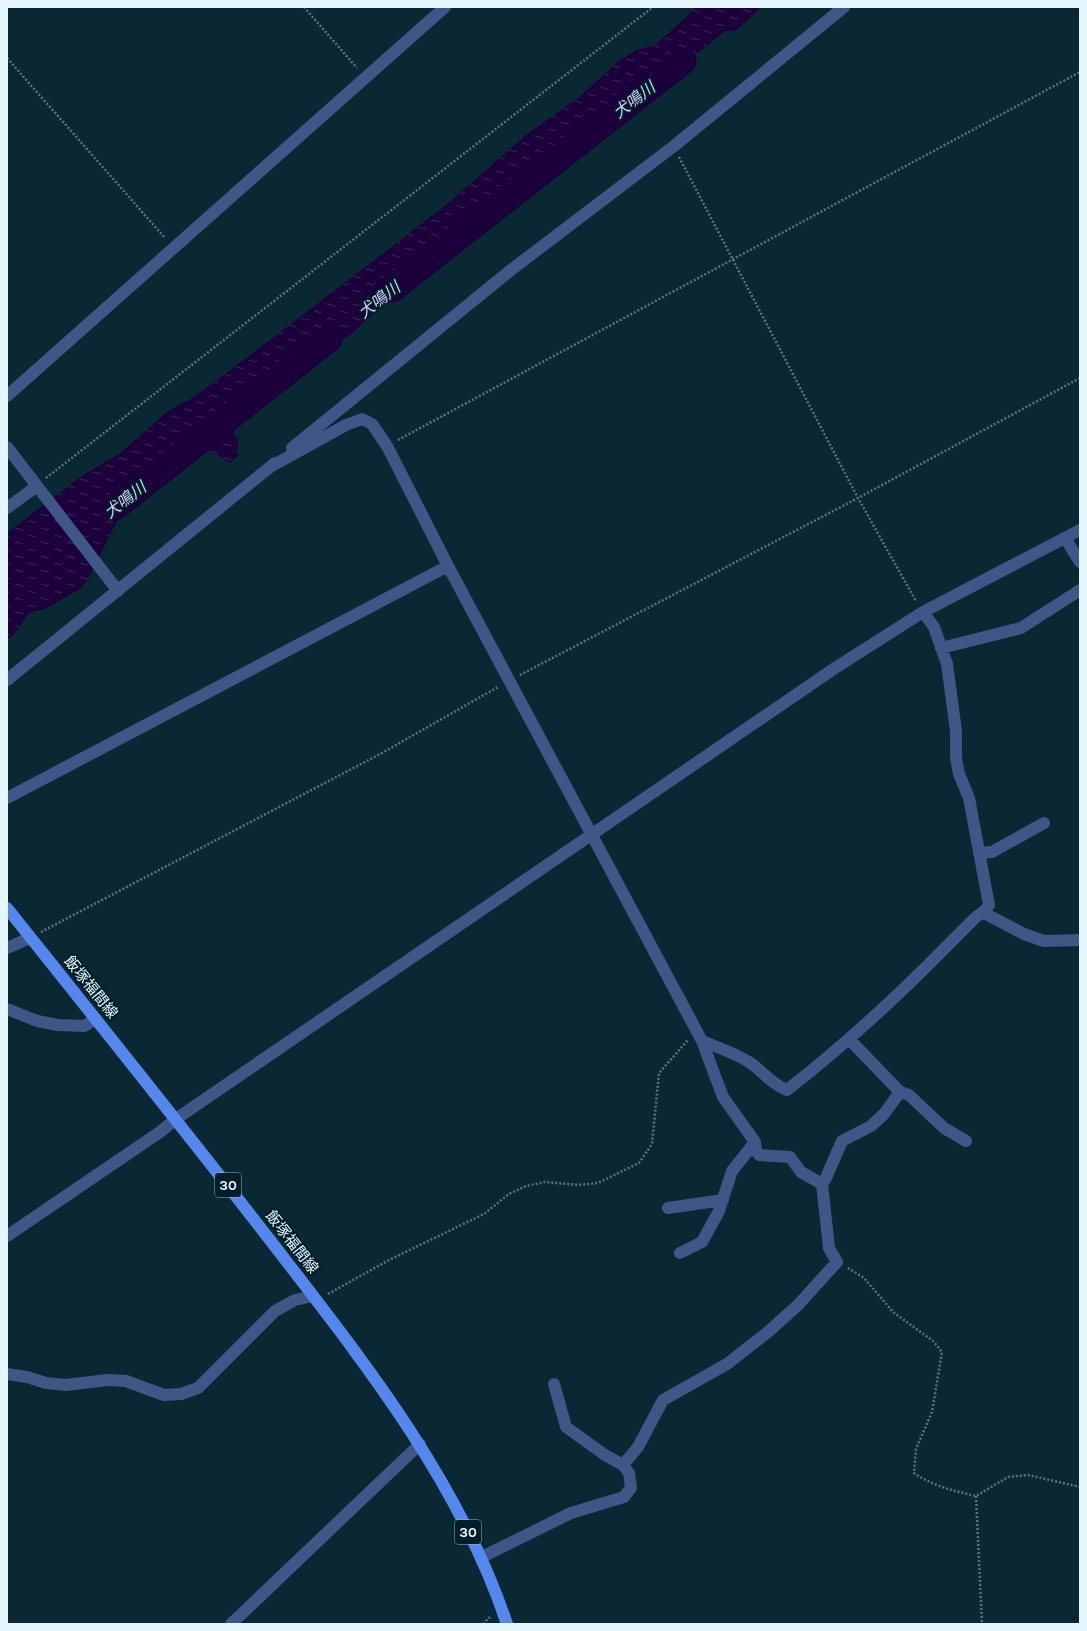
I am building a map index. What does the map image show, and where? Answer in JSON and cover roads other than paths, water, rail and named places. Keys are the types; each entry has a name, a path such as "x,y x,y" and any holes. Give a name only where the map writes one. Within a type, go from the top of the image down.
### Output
{"main road":[{"name":"飯塚福間線","path":"7,908 176,1119 366,1366 420,1444 482,1557 507,1624"}],"street":[{"path":"7,396 445,7"},
{"path":"7,680 511,270 674,146 844,7"},
{"path":"270,467 346,425 362,419 372,424 387,446 448,566 702,1041 723,1096 755,1142 756,1150 759,1155 790,1157 801,1172 822,1184"},
{"path":"7,447 118,591"},
{"path":"7,508 36,486"},
{"path":"7,1236 835,668 923,612 1080,530"},
{"path":"1065,538 1080,562"},
{"path":"7,798 448,566"},
{"path":"941,648 1021,628 1080,590"},
{"path":"702,1041 736,1055 752,1064 779,1087 787,1090 849,1039 976,917 984,913 989,905 969,798 959,774 956,758 956,731 947,664 934,627 923,612"},
{"path":"979,853 992,852 1044,823"},
{"path":"984,913 1024,934 1044,941 1080,940"},
{"path":"7,948 29,935"},
{"path":"7,1009 37,1022 58,1025 84,1026 96,1019"},
{"path":"849,1039 900,1092 910,1095 944,1128 966,1141"},
{"path":"623,1465 638,1447 663,1400 727,1364 768,1332 798,1305 837,1262 829,1248 822,1184 842,1141 871,1126 884,1114 900,1092"},
{"path":"680,1253 702,1242 719,1211 732,1171 755,1142"},
{"path":"668,1208 722,1200"},
{"path":"7,1374 26,1377 46,1383 66,1385 107,1380 126,1381 164,1395 180,1394 198,1388 275,1311 295,1300 313,1296"},
{"path":"482,1557 572,1513 624,1497 631,1488 629,1473 623,1465 605,1455 566,1427 554,1384"},
{"path":"231,1624 420,1444"}],"water":[{"path":"697,7 762,7 735,31 725,31 668,78 638,90 618,108 607,111 595,125 561,153 546,161 542,168 467,224 346,338 287,368 233,423 232,431 238,440 238,456 229,463 206,447 200,446 185,449 163,462 148,478 133,500 122,511 88,579 80,589 43,610 28,614 15,633 7,640 7,533 82,476 119,454 167,412 194,397 266,343 445,206 526,135 578,98 618,62 636,50 655,45"}],"waterway":[{"name":"犬鳴川","path":"392,289 683,61"},
{"name":"犬鳴川","path":"114,508 329,339"}]}
